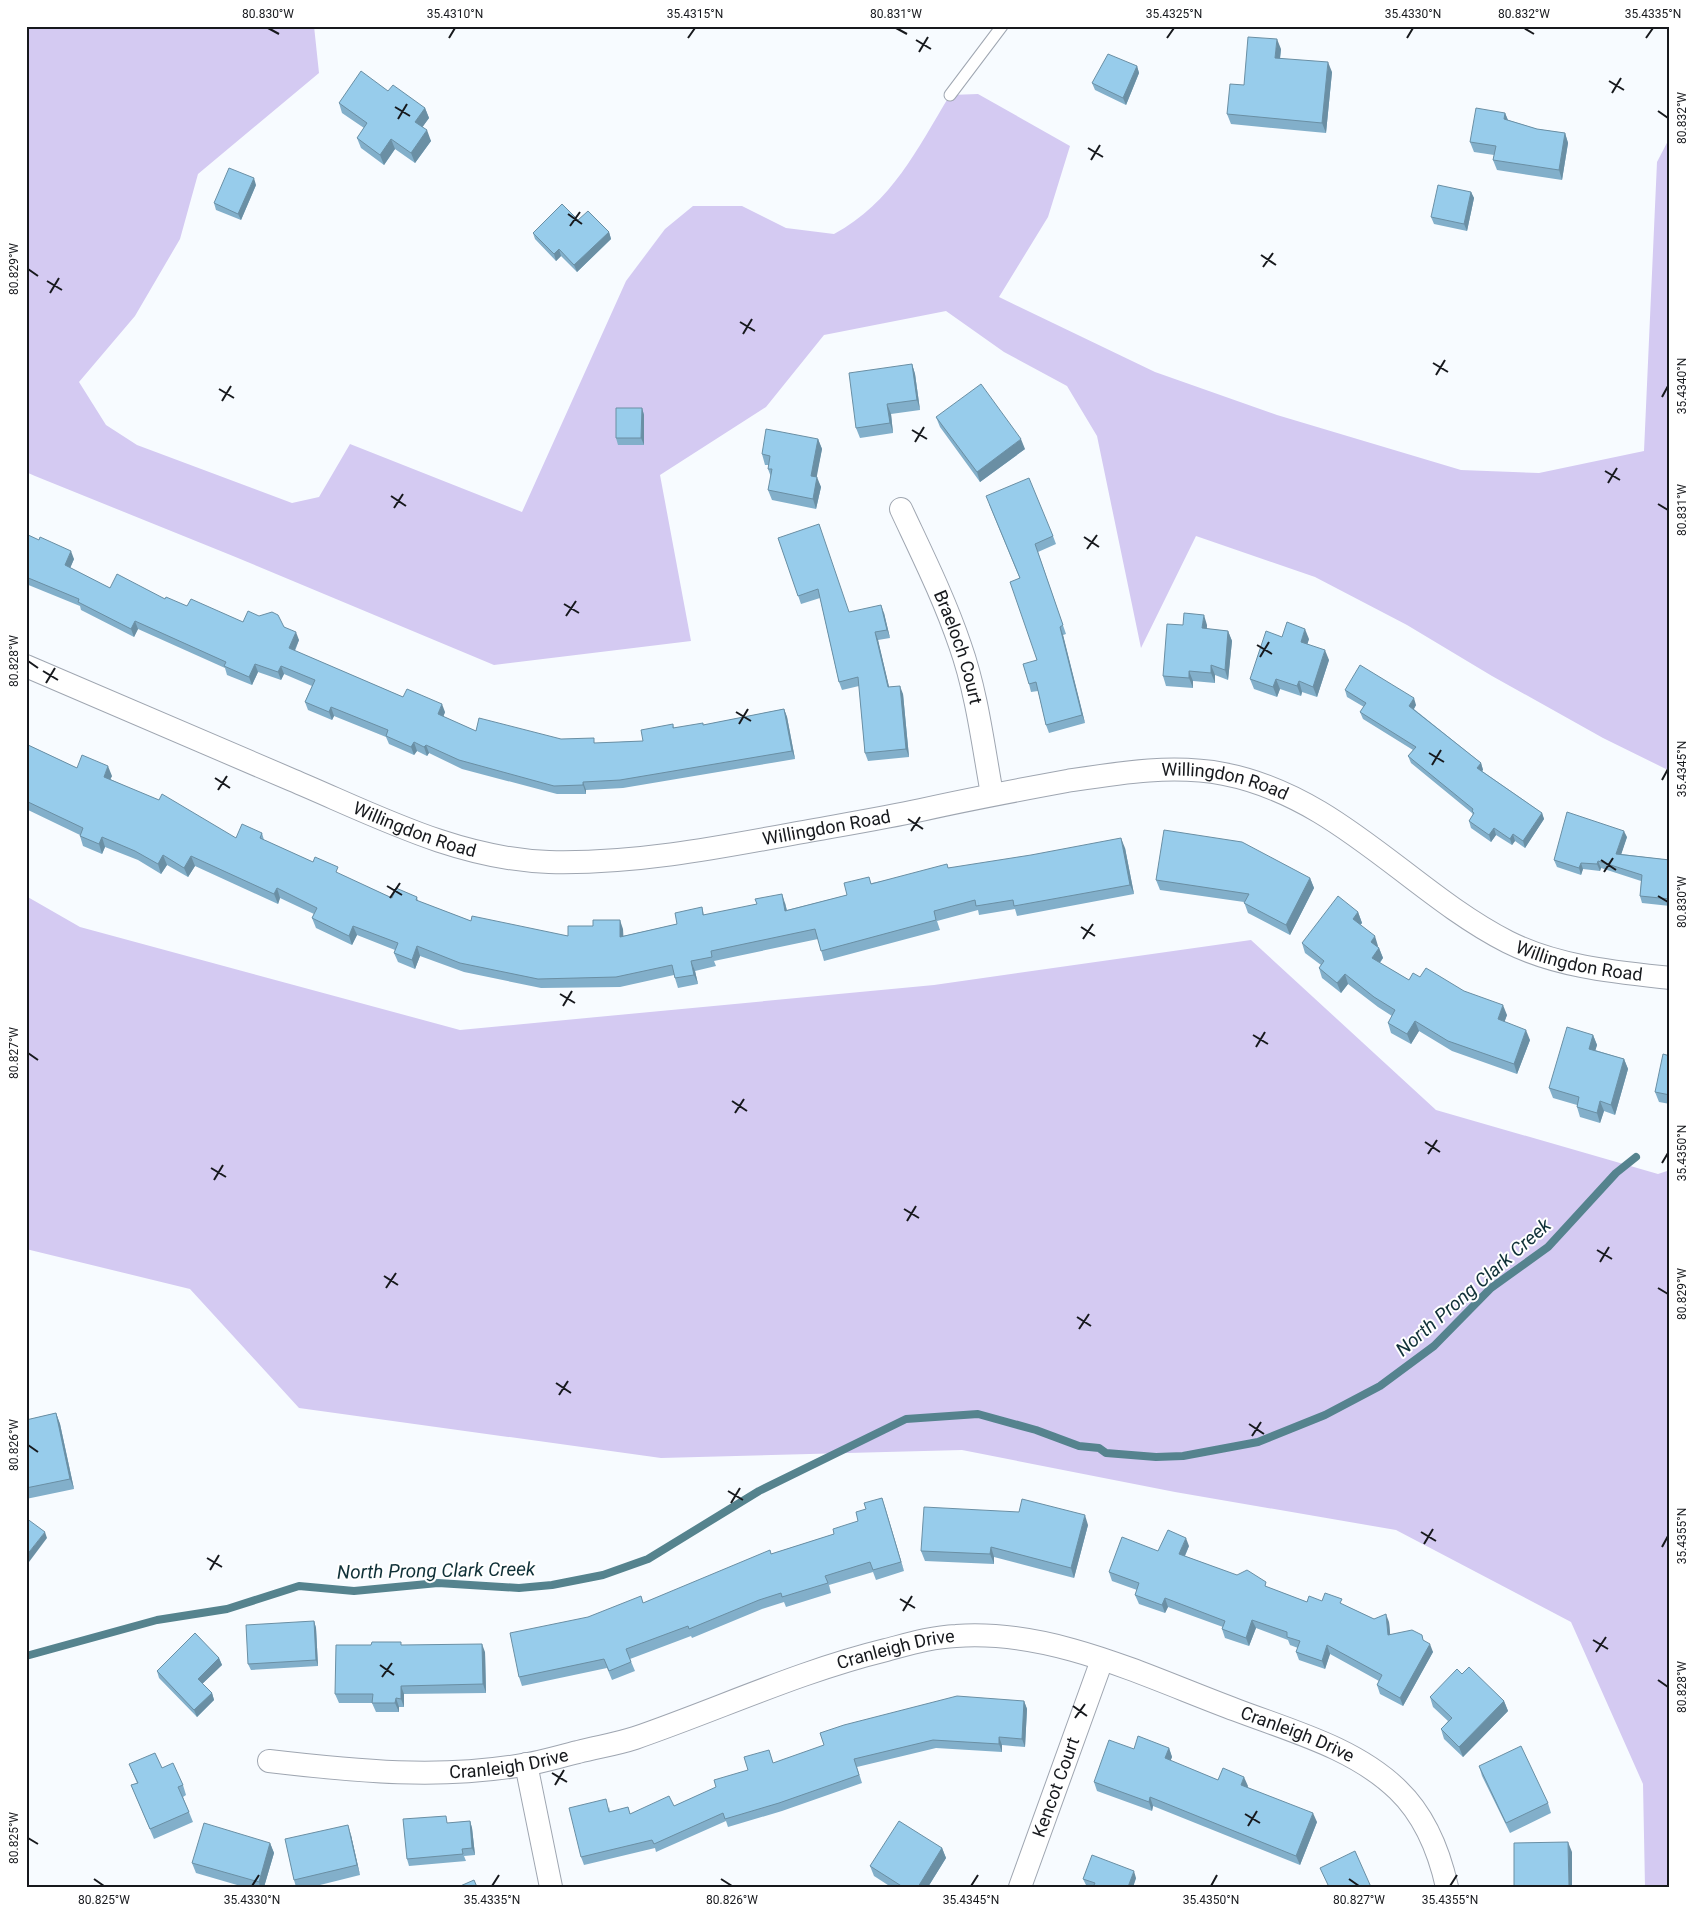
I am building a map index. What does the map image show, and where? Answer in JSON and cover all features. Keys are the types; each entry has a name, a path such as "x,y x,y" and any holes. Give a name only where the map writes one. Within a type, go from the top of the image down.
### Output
{"street":[{"name":"Braeloch Court","path":"901,509 946,605 961,646 970,680 992,794"},
{"name":"Willingdon Road","path":"26,666 412,831 490,856 548,862 640,859 732,846 916,811 992,794 1131,771 1181,770 1224,774 1265,786 1306,803 1344,826 1478,926 1530,953 1597,970 1670,978"},
{"name":"Cranleigh Drive","path":"269,1761 363,1771 454,1772 526,1764 631,1739 842,1661 922,1641 952,1636 988,1634 1048,1644 1102,1660 1308,1738 1355,1758 1376,1771 1399,1790 1415,1809 1431,1836 1442,1860 1447,1887"},
{"name":"Kencot Court","path":"1020,1887 1102,1660"},
{"path":"526,1764 551,1887"}],"lane":[{"path":"950,95 1002,26"}],"shaded area":[{"path":"26,26 314,26 319,73 198,174 180,239 135,316 79,382 106,425 137,445 292,503 319,497 350,444 522,512 626,281 665,229 693,206 742,206 786,228 834,234 872,207 887,191 914,155 950,95 978,94 1070,146 1048,217 999,297 1155,372 1277,415 1461,470 1539,473 1644,451 1657,162 1670,137 1670,771 1603,738 1492,676 1407,625 1315,577 1196,536 1141,648 1097,436 1067,386 1004,352 946,311 824,335 766,407 660,475 691,641 494,665 26,472"},
{"path":"26,896 80,927 460,1030 934,985 1251,940 1436,1110 1658,1174 1670,1170 1670,1887 1645,1887 1643,1784 1571,1622 1396,1530 1175,1492 962,1450 661,1458 299,1408 190,1289 26,1249"}],"building":[{"path":"1248,37 1277,39 1275,58 1328,62 1322,123 1227,114 1230,84 1244,85"},
{"path":"1108,54 1137,66 1123,98 1092,83"},
{"path":"361,71 388,91 393,85 425,108 415,122 427,130 411,153 391,139 380,155 357,138 367,123 339,103"},
{"path":"1476,108 1505,113 1504,119 1537,129 1565,133 1559,170 1493,160 1496,146 1470,142"},
{"path":"229,168 254,178 238,214 214,203"},
{"path":"1438,185 1471,192 1464,224 1431,217"},
{"path":"562,204 578,220 588,211 609,232 574,265 559,249 554,254 533,233"},
{"path":"912,364 917,400 887,404 890,423 856,428 849,373"},
{"path":"981,384 1021,439 977,472 936,417"},
{"path":"616,408 642,408 641,438 616,438"},
{"path":"766,429 818,439 811,476 817,477 813,499 768,490 772,469 768,469 770,456 762,454"},
{"path":"1029,478 1053,536 1035,544 1063,625 1060,627 1082,715 1046,725 1036,682 1029,684 1023,664 1037,660 1010,582 1020,578 986,496"},
{"path":"819,524 849,612 881,605 887,630 875,632 888,687 900,686 906,749 865,753 858,677 839,682 818,589 798,596 778,538"},
{"path":"26,534 39,540 40,537 71,551 65,565 110,588 117,574 165,599 166,597 187,606 191,599 243,622 248,611 259,616 272,612 278,615 284,627 296,632 289,648 403,697 407,689 442,704 438,714 476,731 479,718 561,739 594,738 594,743 643,741 641,730 673,724 673,728 703,723 703,725 784,709 792,751 620,780 583,782 583,785 554,786 459,760 426,745 424,747 414,742 411,747 386,736 388,730 331,707 329,712 305,702 315,680 281,666 278,672 255,664 249,677 224,666 226,662 135,621 131,629 78,602 79,599 26,577"},
{"path":"1184,613 1204,615 1202,628 1228,631 1225,670 1211,665 1211,673 1189,671 1189,678 1163,676 1167,624 1183,625"},
{"path":"1287,622 1305,629 1301,642 1325,650 1313,687 1299,681 1297,686 1276,679 1273,687 1250,679 1266,631 1282,637"},
{"path":"1360,665 1414,698 1409,706 1481,763 1477,768 1542,813 1523,841 1513,834 1510,839 1494,828 1489,835 1469,821 1474,813 1473,809 1408,756 1416,747 1360,712 1366,703 1345,690"},
{"path":"26,744 77,768 82,755 108,766 104,777 159,800 162,794 236,838 242,824 262,833 260,838 313,862 315,857 338,867 336,872 392,898 396,888 417,897 416,900 471,921 472,916 568,936 568,926 593,926 593,920 620,920 620,937 677,924 675,913 702,907 703,915 757,904 755,899 782,894 785,911 847,895 844,883 869,877 871,884 947,864 948,868 1121,838 1130,885 1014,906 1013,900 976,906 975,900 934,911 936,920 821,951 815,929 711,951 712,957 691,961 694,975 675,978 672,965 616,977 538,979 460,963 417,946 412,960 394,953 398,943 353,926 349,936 312,918 317,908 277,888 274,894 191,856 184,868 163,855 158,864 135,851 102,837 99,844 80,836 83,828 26,801"},
{"path":"1567,812 1624,831 1616,854 1670,860 1670,899 1640,896 1642,875 1598,861 1597,864 1581,863 1579,868 1554,860"},
{"path":"1164,830 1242,842 1310,878 1286,925 1244,903 1249,894 1156,880"},
{"path":"1338,896 1358,912 1353,919 1375,936 1371,942 1379,948 1372,958 1409,980 1413,973 1420,977 1426,968 1464,991 1503,1005 1498,1019 1526,1030 1514,1064 1448,1041 1415,1021 1407,1034 1388,1023 1395,1010 1374,997 1345,974 1337,983 1319,968 1324,961 1302,943"},
{"path":"1567,1027 1593,1035 1589,1049 1624,1059 1611,1105 1600,1101 1597,1113 1577,1107 1579,1097 1549,1088"},
{"path":"1663,1054 1670,1056 1670,1095 1655,1092"},
{"path":"56,1413 70,1479 26,1488 26,1420"},
{"path":"882,1498 901,1562 873,1570 870,1562 825,1576 828,1583 782,1597 781,1593 759,1600 689,1629 688,1626 626,1649 631,1662 609,1671 604,1659 519,1677 510,1633 588,1617 641,1596 643,1603 770,1550 771,1554 834,1534 833,1529 858,1521 856,1512 866,1509 864,1503"},
{"path":"1022,1499 1085,1515 1071,1568 991,1547 990,1554 921,1551 924,1507 1019,1512"},
{"path":"26,1518 45,1532 26,1556"},
{"path":"1168,1530 1186,1538 1179,1554 1237,1575 1247,1570 1266,1582 1265,1586 1307,1602 1309,1596 1322,1601 1325,1593 1342,1599 1340,1603 1374,1619 1386,1614 1388,1635 1412,1630 1422,1635 1423,1640 1430,1644 1400,1698 1377,1685 1382,1675 1327,1645 1322,1661 1296,1652 1300,1641 1287,1637 1287,1632 1252,1620 1246,1638 1222,1629 1225,1621 1165,1598 1162,1605 1135,1595 1139,1583 1109,1572 1122,1537 1158,1551"},
{"path":"314,1621 316,1660 248,1664 246,1625"},
{"path":"195,1633 219,1658 198,1679 212,1693 194,1710 157,1671"},
{"path":"372,1642 401,1642 401,1645 482,1644 483,1684 401,1686 401,1699 396,1698 395,1703 372,1703 373,1694 335,1694 336,1645 371,1645"},
{"path":"1469,1667 1504,1701 1459,1747 1441,1729 1452,1718 1430,1697 1457,1669 1462,1674"},
{"path":"957,1696 1024,1701 1022,1739 999,1737 999,1744 933,1740 854,1759 859,1775 779,1803 725,1819 723,1813 654,1844 652,1840 581,1857 569,1808 606,1799 609,1812 628,1807 630,1814 669,1796 674,1806 716,1787 714,1780 748,1770 744,1757 769,1750 773,1763 824,1745 820,1733"},
{"path":"1138,1736 1169,1748 1165,1758 1218,1780 1223,1768 1244,1777 1241,1785 1313,1813 1296,1856 1150,1797 1149,1802 1094,1782 1109,1740 1134,1749"},
{"path":"1521,1746 1548,1803 1506,1823 1479,1766"},
{"path":"155,1753 162,1768 173,1763 183,1785 178,1787 189,1812 150,1829 131,1785 138,1783 129,1764"},
{"path":"446,1816 447,1823 470,1821 472,1848 462,1849 463,1854 407,1859 403,1819"},
{"path":"899,1821 942,1848 918,1887 903,1887 870,1866"},
{"path":"204,1823 270,1843 259,1882 192,1863"},
{"path":"348,1825 357,1865 294,1880 285,1839"},
{"path":"1568,1842 1569,1887 1514,1887 1514,1843"},
{"path":"1355,1851 1371,1887 1329,1887 1320,1868"},
{"path":"1092,1855 1134,1871 1128,1887 1093,1887 1095,1883 1083,1879"},
{"path":"474,1880 477,1887 458,1887"}],"waterway":[{"name":"North Prong Clark Creek","path":"26,1656 157,1620 227,1609 299,1586 354,1591 438,1583 519,1588 552,1585 603,1575 648,1559 759,1491 906,1419 978,1414 1036,1430 1079,1446 1099,1448 1106,1453 1156,1457 1183,1456 1258,1442 1325,1415 1380,1386 1434,1346 1491,1288 1548,1247 1616,1173 1636,1157"}]}
